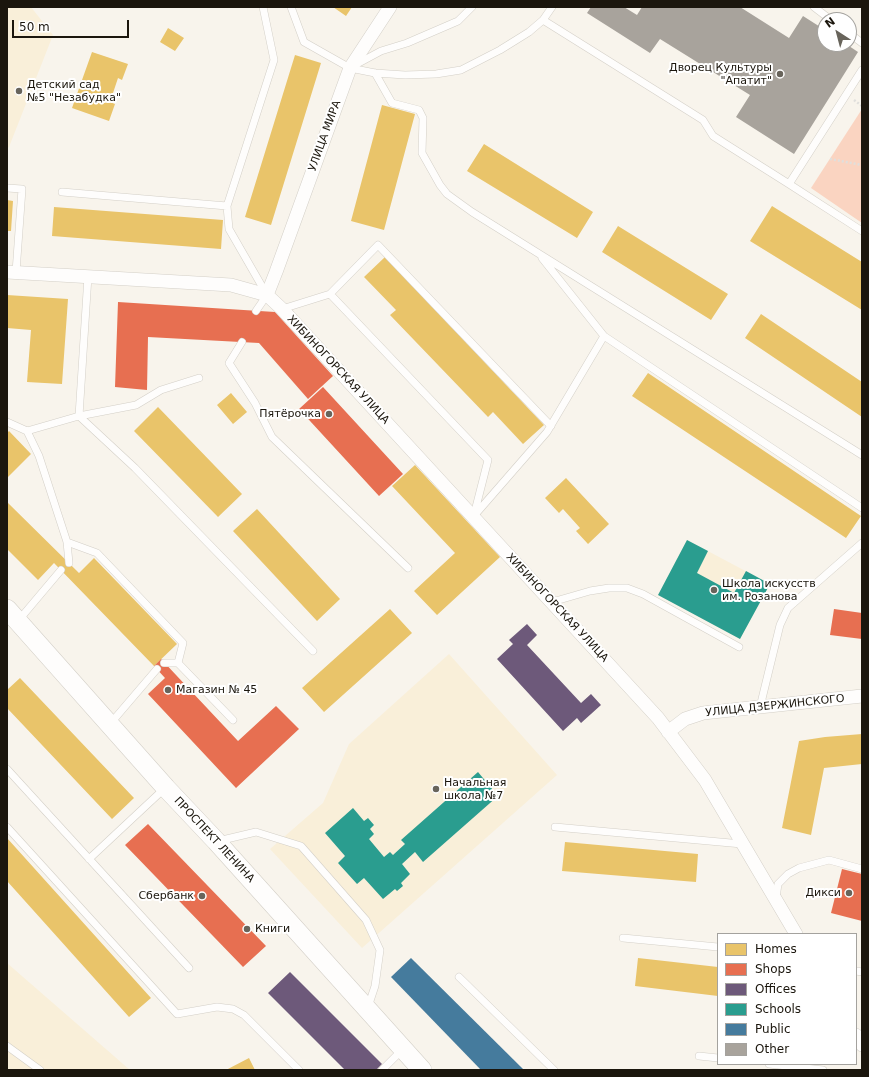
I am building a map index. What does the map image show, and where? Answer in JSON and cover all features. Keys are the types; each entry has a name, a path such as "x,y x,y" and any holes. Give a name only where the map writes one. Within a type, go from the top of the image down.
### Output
{"main road":[{"name":"ПРОСПЕКТ ЛЕНИНА","path":"12,615 166,788 216,841 422,1070"}],"street":[{"name":"УЛИЦА МИРА","path":"267,295 350,68 390,7"},
{"path":"11,272 231,285 267,295"},
{"name":"ХИБИНОГОРСКАЯ УЛИЦА","path":"267,295 282,309 658,718 705,780 795,933"},
{"name":"УЛИЦА ДЗЕРЖИНСКОГО","path":"668,732 685,719 703,712 862,696"}],"lane":[{"path":"256,311 267,295 229,229 227,206 274,60 263,7"},
{"path":"291,7 304,42 350,68 375,73 405,75 436,74 461,70 500,50 529,32 544,20 552,7"},
{"path":"350,68 381,51 407,43 458,21 472,7"},
{"path":"544,20 703,120 713,136 862,231"},
{"path":"789,184 862,70"},
{"path":"375,73 392,103 418,110 424,118 422,153 440,185 447,194 472,212 862,455"},
{"path":"7,188 22,189 11,272"},
{"path":"62,192 227,206"},
{"path":"282,309 330,294 378,245 551,426"},
{"path":"538,253 604,336 862,508"},
{"path":"79,416 88,276"},
{"path":"330,294 488,460 473,517"},
{"path":"473,517 547,432 604,336"},
{"path":"242,342 229,363 255,403 272,437 408,568"},
{"path":"27,431 79,416 136,405 161,390 199,378"},
{"path":"79,416 135,468 313,651"},
{"path":"7,422 27,431 39,456 67,542 69,563"},
{"path":"67,542 97,553 183,643 178,663"},
{"path":"760,707 780,625 788,608 862,543"},
{"path":"12,615 61,570"},
{"path":"552,602 590,591 609,588 627,588 643,594 739,647"},
{"path":"164,663 178,663 233,720"},
{"path":"110,724 157,670"},
{"path":"7,769 189,968"},
{"path":"90,859 166,788"},
{"path":"7,827 177,1014 218,1007 233,1009 244,1015 299,1070"},
{"path":"555,827 742,844"},
{"path":"216,841 256,832 300,846 366,920 380,950 375,986 368,1009"},
{"path":"776,900 778,884 788,874 799,868 829,860 862,868"},
{"path":"623,938 717,947"},
{"path":"459,977 554,1070"},
{"path":"7,1046 40,1070"},
{"path":"382,1070 403,1049"},
{"path":"699,1056 717,1058"},
{"path":"778,1065 823,1070"}],"path":[{"path":"830,159 862,165"}],"shaded area":[{"name":"Детский сад №5 \"Незабудка\"","path":"7,7 31,7 53,35 7,149"},
{"path":"862,109 862,223 811,188"},
{"name":"Школа искусств им. Розанова","path":"687,540 770,584 740,639 658,595"},
{"name":"Начальная школа №7","path":"449,654 557,775 362,948 270,849 323,803 349,744"},
{"path":"7,963 130,1070 7,1070"}],"building: Homes":[{"path":"333,7 352,7 346,16"},
{"path":"168,28 184,38 175,51 160,42"},
{"path":"92,52 128,64 122,80 118,78 110,102 115,104 109,121 72,108"},
{"path":"295,55 321,63 271,225 245,217"},
{"path":"382,105 415,114 384,230 351,221"},
{"path":"484,144 593,212 577,238 467,171"},
{"path":"7,200 13,201 11,231 7,231"},
{"path":"772,206 862,262 862,310 750,241"},
{"path":"54,207 223,220 221,249 52,236"},
{"path":"618,226 728,294 711,320 602,252"},
{"path":"385,257 544,425 523,444 493,412 488,417 390,315 396,310 364,277"},
{"path":"7,295 68,299 62,384 27,382 31,330 7,328"},
{"path":"761,314 862,382 862,417 745,338"},
{"path":"648,373 861,516 846,538 632,396"},
{"path":"231,393 247,412 233,424 217,405"},
{"path":"158,407 242,494 218,517 134,431"},
{"path":"9,431 31,454 7,478 7,433"},
{"path":"415,465 500,557 437,615 414,591 455,553 392,486"},
{"path":"566,478 609,524 588,544 576,531 580,528 563,509 559,513 545,498"},
{"path":"7,502 79,573 94,558 177,644 154,666 54,563 38,580 7,549"},
{"path":"257,509 340,599 317,621 233,531"},
{"path":"390,609 412,633 324,712 302,688"},
{"path":"20,678 134,798 112,819 7,708 7,690"},
{"path":"862,734 862,764 824,768 811,835 782,828 799,741"},
{"path":"7,838 151,998 129,1017 7,881"},
{"path":"565,842 698,854 696,882 562,871"},
{"path":"638,958 717,967 717,996 635,986"},
{"path":"249,1058 255,1070 226,1070"}],"building: Shops":[{"path":"118,302 275,312 333,376 308,399 259,343 148,337 147,390 115,387"},
{"path":"323,387 403,474 379,496 299,409"},
{"path":"834,609 862,613 862,639 830,635"},
{"path":"161,659 238,741 276,706 299,729 236,788 148,694 165,678 154,666"},
{"path":"148,824 266,946 243,967 125,845"},
{"name":"Дикси","path":"842,869 862,874 862,921 831,913"}],"building: Offices":[{"path":"527,624 537,635 527,645 581,703 591,694 601,705 581,723 577,718 563,731 497,659 513,644 509,640"},
{"path":"290,972 382,1064 376,1070 345,1070 268,993"}],"building: Schools":[{"name":"Школа искусств им. Розанова","path":"687,540 708,551 697,573 734,593 746,571 770,584 740,639 658,595"},
{"path":"478,772 498,796 423,862 415,852 402,864 410,874 401,883 403,886 397,891 395,889 383,899 364,878 357,884 338,863 345,856 325,833 353,808 364,821 368,818 374,825 370,829 374,834 369,839 384,857 390,852 393,855 405,844 401,840"}],"building: Public":[{"path":"411,958 524,1070 481,1070 391,977"}],"building: Other":[{"name":"Дворец Культуры \"Апатит\"","path":"591,7 624,7 637,15 642,7 740,7 789,38 803,16 817,25 817,52 858,52 794,154 736,117 750,95 660,39 650,53 587,13"}],"place":[{"name":"Дворец Культуры \"Апатит\"","path":"780,74"},
{"name":"Детский сад №5 \"Незабудка\"","path":"19,91"},
{"name":"Пятёрочка","path":"329,414"},
{"name":"Школа искусств им. Розанова","path":"714,590"},
{"name":"Магазин № 45","path":"168,690"},
{"name":"Начальная школа №7","path":"436,789"},
{"name":"Дикси","path":"849,893"},
{"name":"Сбербанк","path":"202,896"},
{"name":"Книги","path":"247,929"}]}
